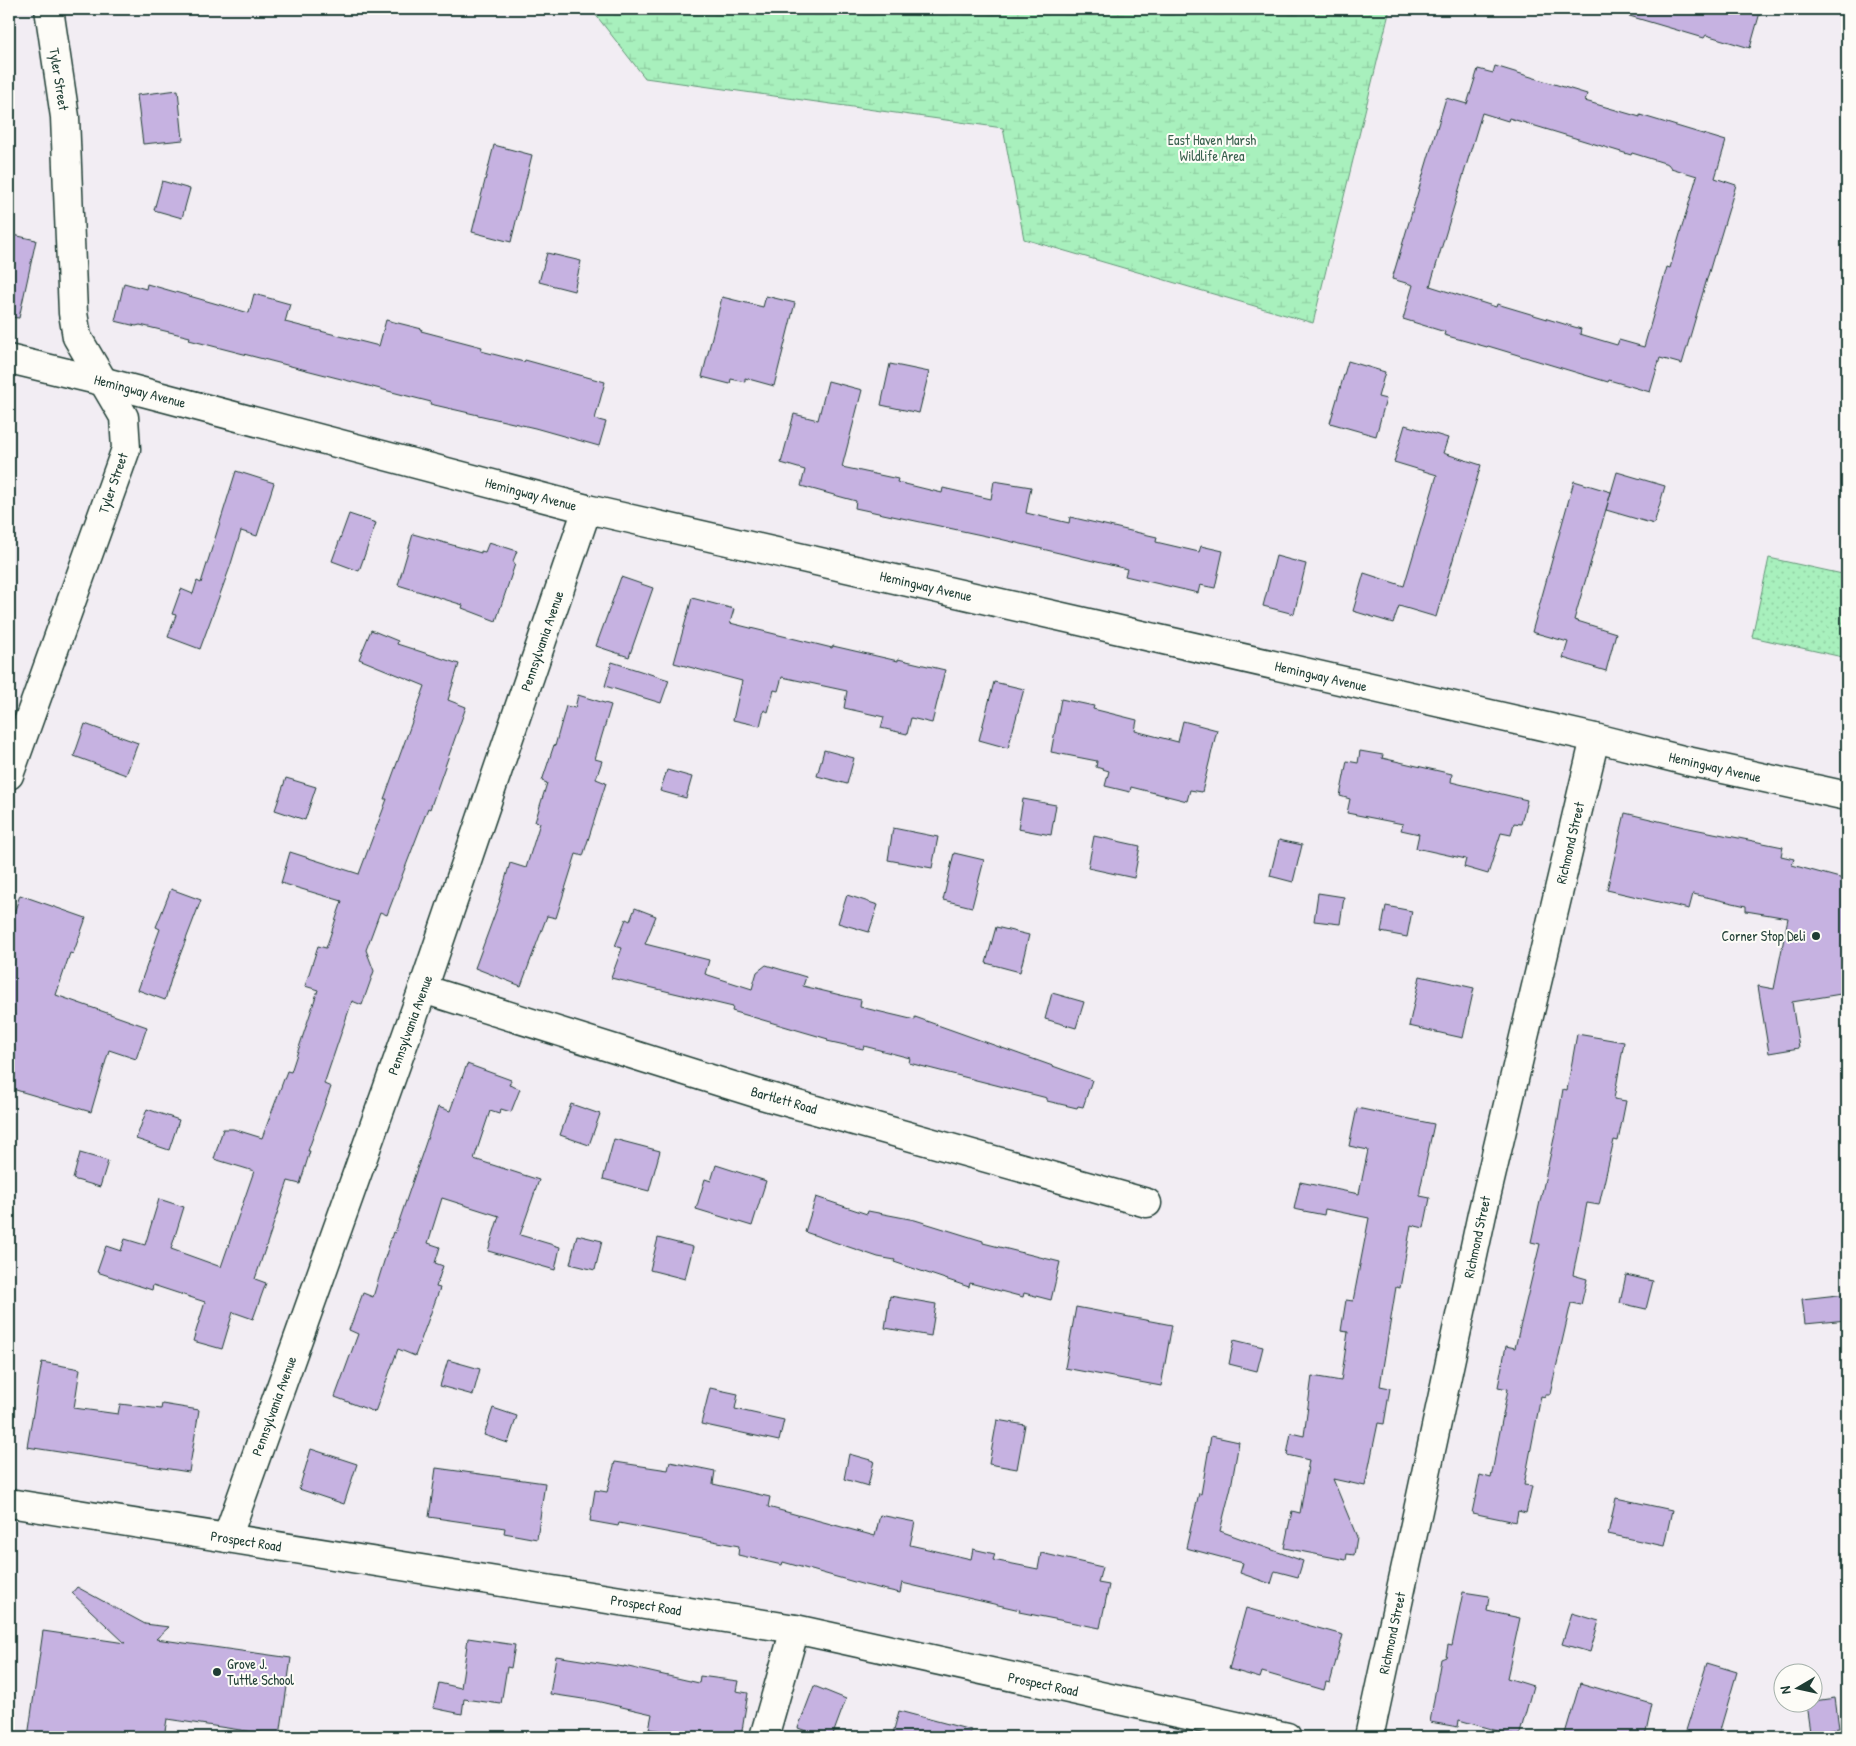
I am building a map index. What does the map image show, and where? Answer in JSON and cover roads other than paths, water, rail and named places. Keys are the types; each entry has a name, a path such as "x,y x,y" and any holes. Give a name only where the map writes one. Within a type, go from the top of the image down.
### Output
{"street":[{"name":"Tyler Street","path":"9,775 126,449 124,418 105,382 77,337 73,313 65,117 48,9"},
{"name":"Hemingway Avenue","path":"9,359 105,382 587,509 1847,796"},
{"name":"Pennsylvania Avenue","path":"227,1538 423,989 587,509"},
{"name":"Richmond Street","path":"1369,1737 1482,1214 1595,738"},
{"name":"Bartlett Road","path":"423,989 762,1094 1147,1203"},
{"name":"Prospect Road","path":"9,1503 795,1630 1281,1737"},
{"path":"764,1737 795,1630"}],"place":[{"name":"Corner Stop Deli","path":"1816,936"},
{"name":"Grove J. Tuttle School","path":"217,1672"}],"park label":[{"name":"East Haven Marsh Wildlife Area","path":"1212,148"}]}
